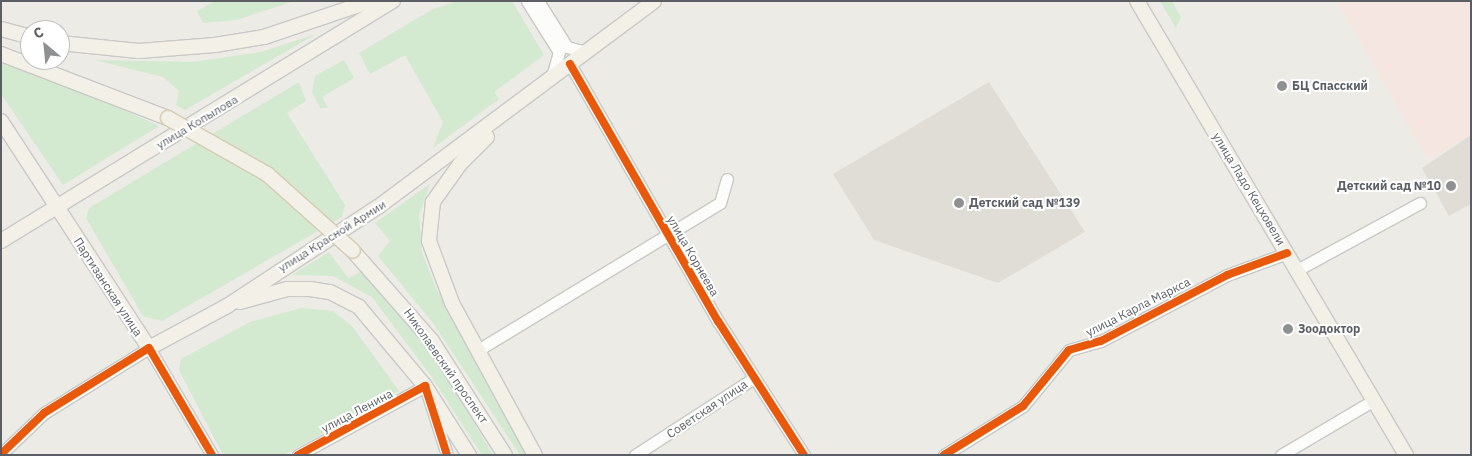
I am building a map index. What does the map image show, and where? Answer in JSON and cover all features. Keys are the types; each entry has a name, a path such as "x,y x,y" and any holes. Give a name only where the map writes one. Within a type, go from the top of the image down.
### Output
{"main road":[{"path":"70,44 139,51 215,46 301,27 371,1"},
{"name":"улица Копылова","path":"1,241 393,1"},
{"name":"улица Красной Армии","path":"149,348 227,306 378,207 527,99 654,1"},
{"name":"улица Ладо Кецховели","path":"1137,1 1406,455"},
{"path":"1,29 20,34"},
{"name":"Николаевский проспект","path":"1,54 168,118 267,174 353,251 432,341 505,455"},
{"path":"527,99 460,164 433,202 428,221 436,265 478,350 535,455"},
{"name":"Партизанская улица","path":"1,121 149,348"},
{"path":"227,306 287,289 310,289 346,299 375,323 425,386 469,455"}],"street":[{"path":"527,1 559,52 552,79"},
{"path":"538,1 567,47 586,52"},
{"name":"улица Корнеева","path":"570,64 669,237 754,378 804,455"},
{"path":"478,350 669,237 720,203 728,179"},
{"path":"1297,270 1420,203"},
{"name":"улица Карла Маркса","path":"944,455 1023,406 1069,350 1101,341 1227,275 1287,253"},
{"name":"улица Красной Армии","path":"1,454 44,413 149,348"},
{"name":"Партизанская улица","path":"149,348 212,455"},
{"name":"Советская улица","path":"634,455 754,378"},
{"path":"425,386 447,455"},
{"name":"улица Ленина","path":"298,455 425,386"},
{"path":"1281,455 1374,400"}],"shaded area":[{"path":"1337,1 1471,1 1471,135 1428,160"},
{"name":"Детский сад №139","path":"989,82 1085,232 998,283 874,240 833,174"},
{"name":"Детский сад №10","path":"1471,135 1471,204 1449,216 1422,168"}],"green space":[{"path":"215,1 294,1 236,20 203,23 197,11"},
{"path":"458,1 512,1 544,55 494,92 499,99 433,148 443,122 405,55 370,74 359,53 433,9"},
{"path":"1160,1 1172,1 1181,17 1176,28"},
{"path":"316,34 185,110 176,105 179,91 163,77 95,60 193,62 261,52"},
{"path":"344,60 354,78 322,97 328,108 320,108 312,92 315,76"},
{"path":"1,63 113,105 159,126 63,185 1,94"},
{"path":"299,82 306,101 287,113 345,205 342,217 162,321 143,316 86,218 89,208"},
{"path":"430,184 419,215 422,253 436,288 528,455 520,455 433,323 378,256 390,241 375,223"},
{"path":"329,252 348,278 361,272 408,323 434,356 493,455 482,455 431,376 372,297 333,276 292,275"},
{"path":"301,308 333,311 352,326 399,391 284,455 223,455 179,370 181,359 250,322"}],"cycle path":[{"path":"570,64 718,321 804,455"},
{"path":"944,455 1023,406 1069,350 1101,341 1227,275 1287,253"},
{"path":"1,454 44,413 149,348 212,455"},
{"path":"298,455 425,386 447,455"}],"place":[{"name":"БЦ Спасский","path":"1282,86"},
{"name":"Детский сад №10","path":"1451,186"},
{"name":"Детский сад №139","path":"959,203"},
{"name":"Зоодоктор","path":"1288,329"}]}
